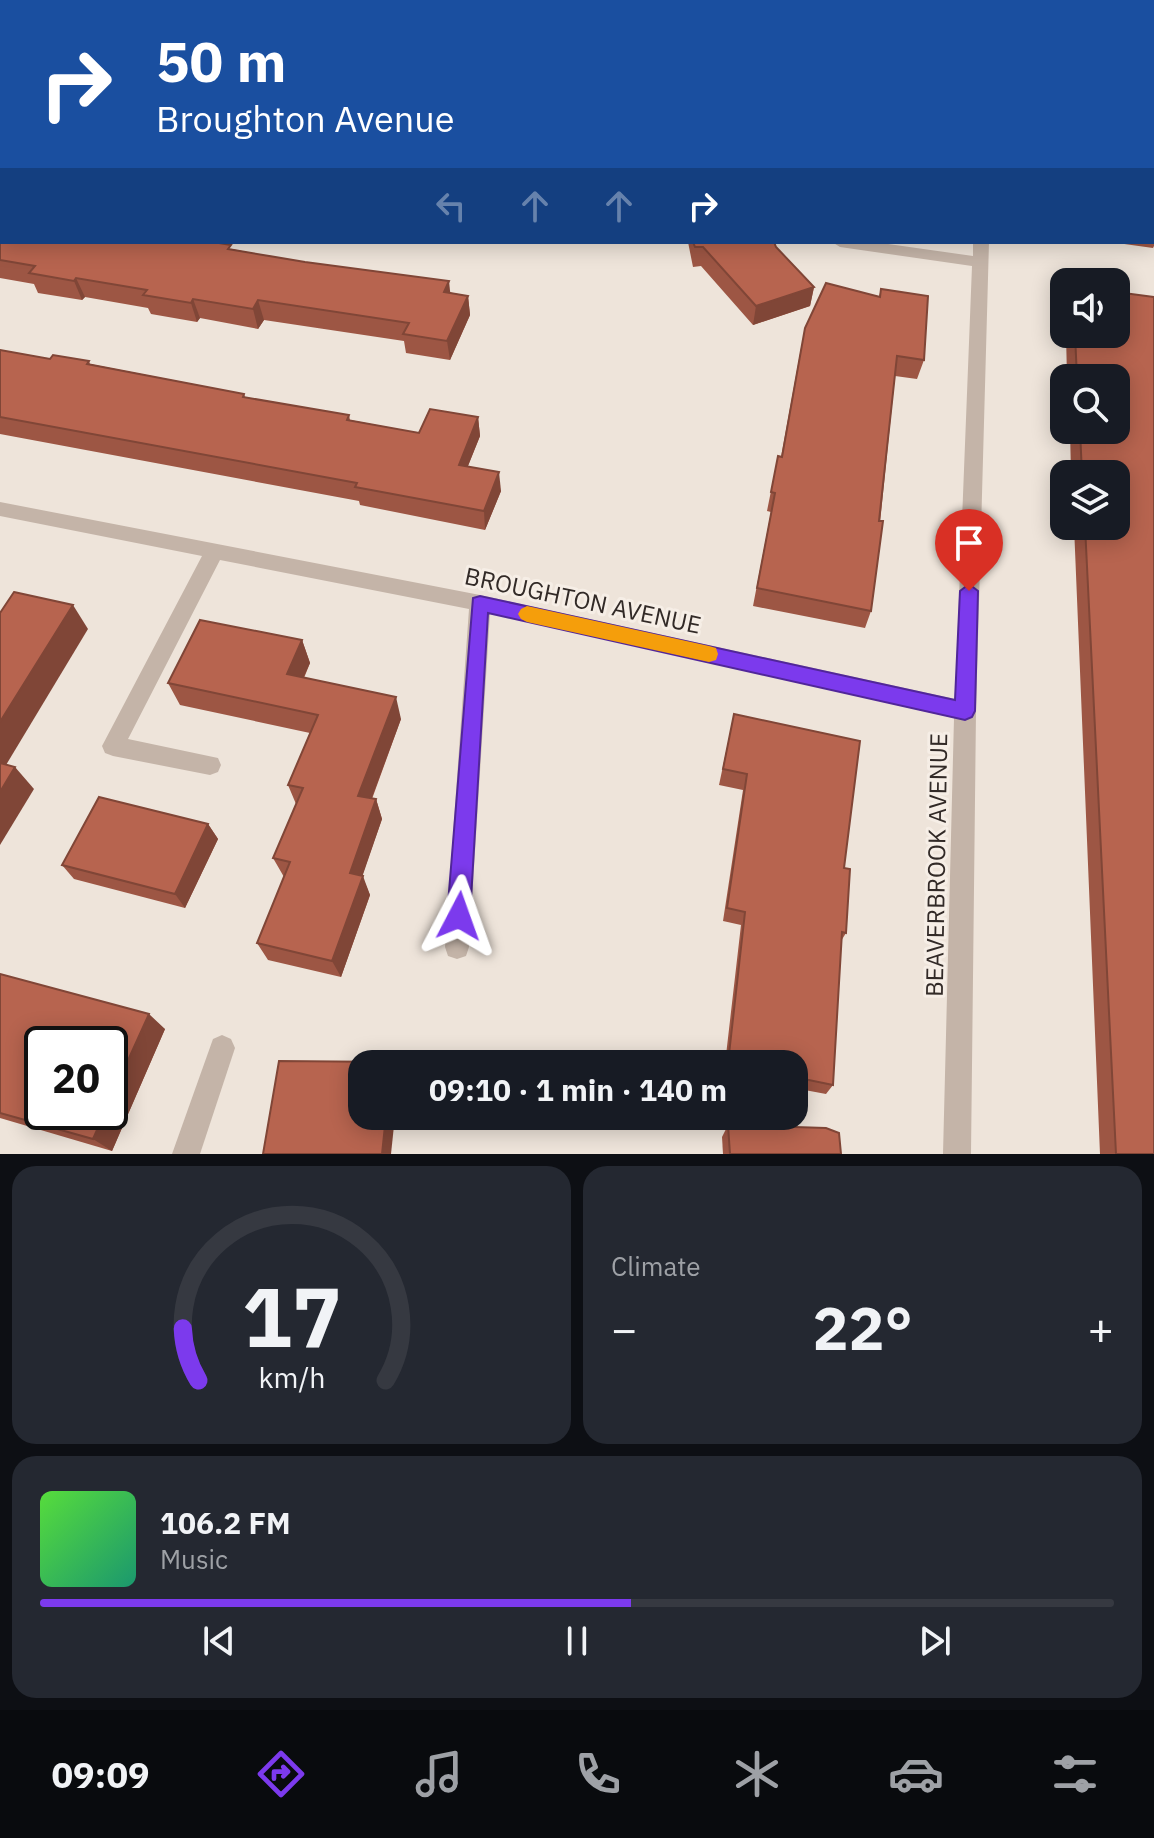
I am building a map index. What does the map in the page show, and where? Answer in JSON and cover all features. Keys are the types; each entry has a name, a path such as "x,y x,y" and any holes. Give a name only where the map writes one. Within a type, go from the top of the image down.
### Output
{"street":[{"path":"868,244 980,252"},
{"name":"BEAVERBROOK AVENUE","path":"957,1154 965,711 980,252"},
{"name":"BROUGHTON AVENUE","path":"0,509 480,603 965,711"},
{"path":"210,765 113,746 214,553"},
{"path":"457,947 480,603"},
{"path":"186,1154 222,1048"}],"building":[{"path":"0,244 225,244 231,245 228,249 305,262 449,281 444,292 468,296 447,341 403,334 409,323 258,300 253,309 193,299 191,303 143,295 147,290 29,273 35,266 0,260"},
{"path":"694,244 775,244 814,287 756,306 703,247 695,247"},
{"path":"826,283 880,297 881,289 928,296 924,360 897,356 879,521 883,521 871,611 757,588 775,493 771,492 778,456 782,457 805,328"},
{"path":"1130,294 1154,297 1154,1154 1116,1154 1086,540 1130,540 1130,460 1081,460 1081,444 1130,444 1130,364 1076,364 1076,348 1130,348"},
{"path":"0,350 50,359 53,355 89,361 87,364 244,394 243,397 349,415 347,420 419,433 430,409 478,417 459,465 499,472 484,511 355,487 357,483 0,417"},
{"path":"14,592 73,605 0,722 0,613"},
{"path":"200,620 302,640 287,674 396,697 358,796 376,799 350,873 363,876 332,961 257,943 290,862 273,858 303,788 288,785 318,715 168,683"},
{"path":"734,714 860,741 844,868 850,869 846,933 842,932 833,1085 808,1080 808,1050 729,1050 745,912 727,908 747,774 723,769"},
{"path":"0,763 15,767 0,792"},
{"path":"99,797 208,824 175,894 62,865"},
{"path":"0,974 149,1014 128,1060 128,1026 24,1026 24,1120 0,1113"},
{"path":"279,1061 348,1062 348,1130 385,1130 382,1154 263,1154"},
{"path":"808,1127 826,1128 839,1133 841,1154 730,1154 728,1130 808,1130"},
{"path":"61,1130 97,1130 93,1139"}],"slow traffic":[{"path":"527,614 709,654"}],"route":[{"path":"459,916 480,603 965,711 969,591"}]}
